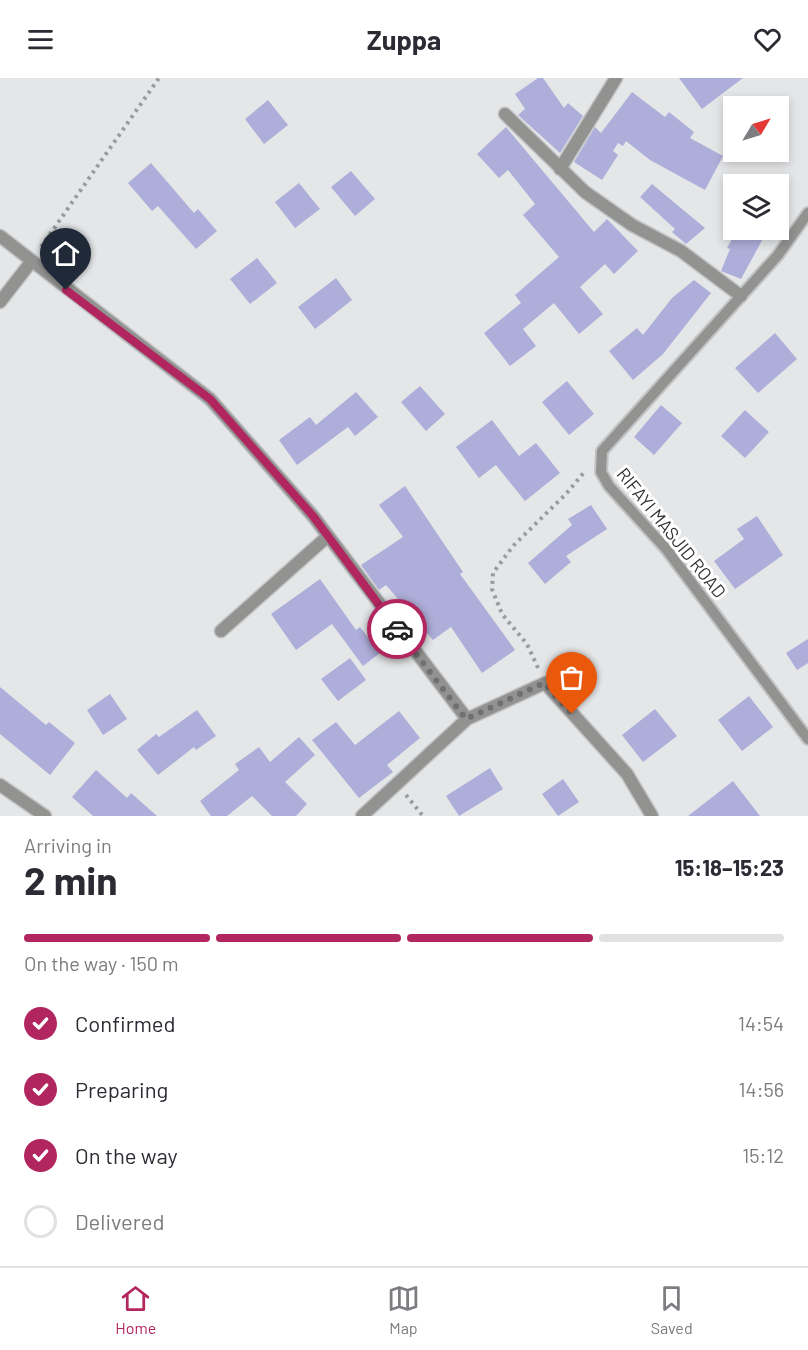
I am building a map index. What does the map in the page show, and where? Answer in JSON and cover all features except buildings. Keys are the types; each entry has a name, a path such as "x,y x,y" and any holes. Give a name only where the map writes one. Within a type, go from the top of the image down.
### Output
{"street":[{"path":"560,168 616,78"},
{"path":"505,114 585,192 622,219 681,251 741,296"},
{"path":"0,236 210,399 328,536 466,719"},
{"path":"0,302 31,262"},
{"path":"221,631 328,536"},
{"path":"363,816 466,719 544,683 627,774 652,816"},
{"path":"0,785 45,816"}],"lane":[{"name":"RIFAYI MASJID ROAD","path":"808,213 778,255 602,452 601,472 609,486 668,550 808,739"}],"path":[{"path":"31,262 99,161 159,78"},
{"path":"544,683 527,644 502,614 492,589 493,573 513,546 566,494 602,452"},
{"path":"397,783 423,816"}],"way so far":[{"path":"397,629 466,719 544,683 572,714"}],"route":[{"path":"66,290 210,399 313,516 397,629"}]}
